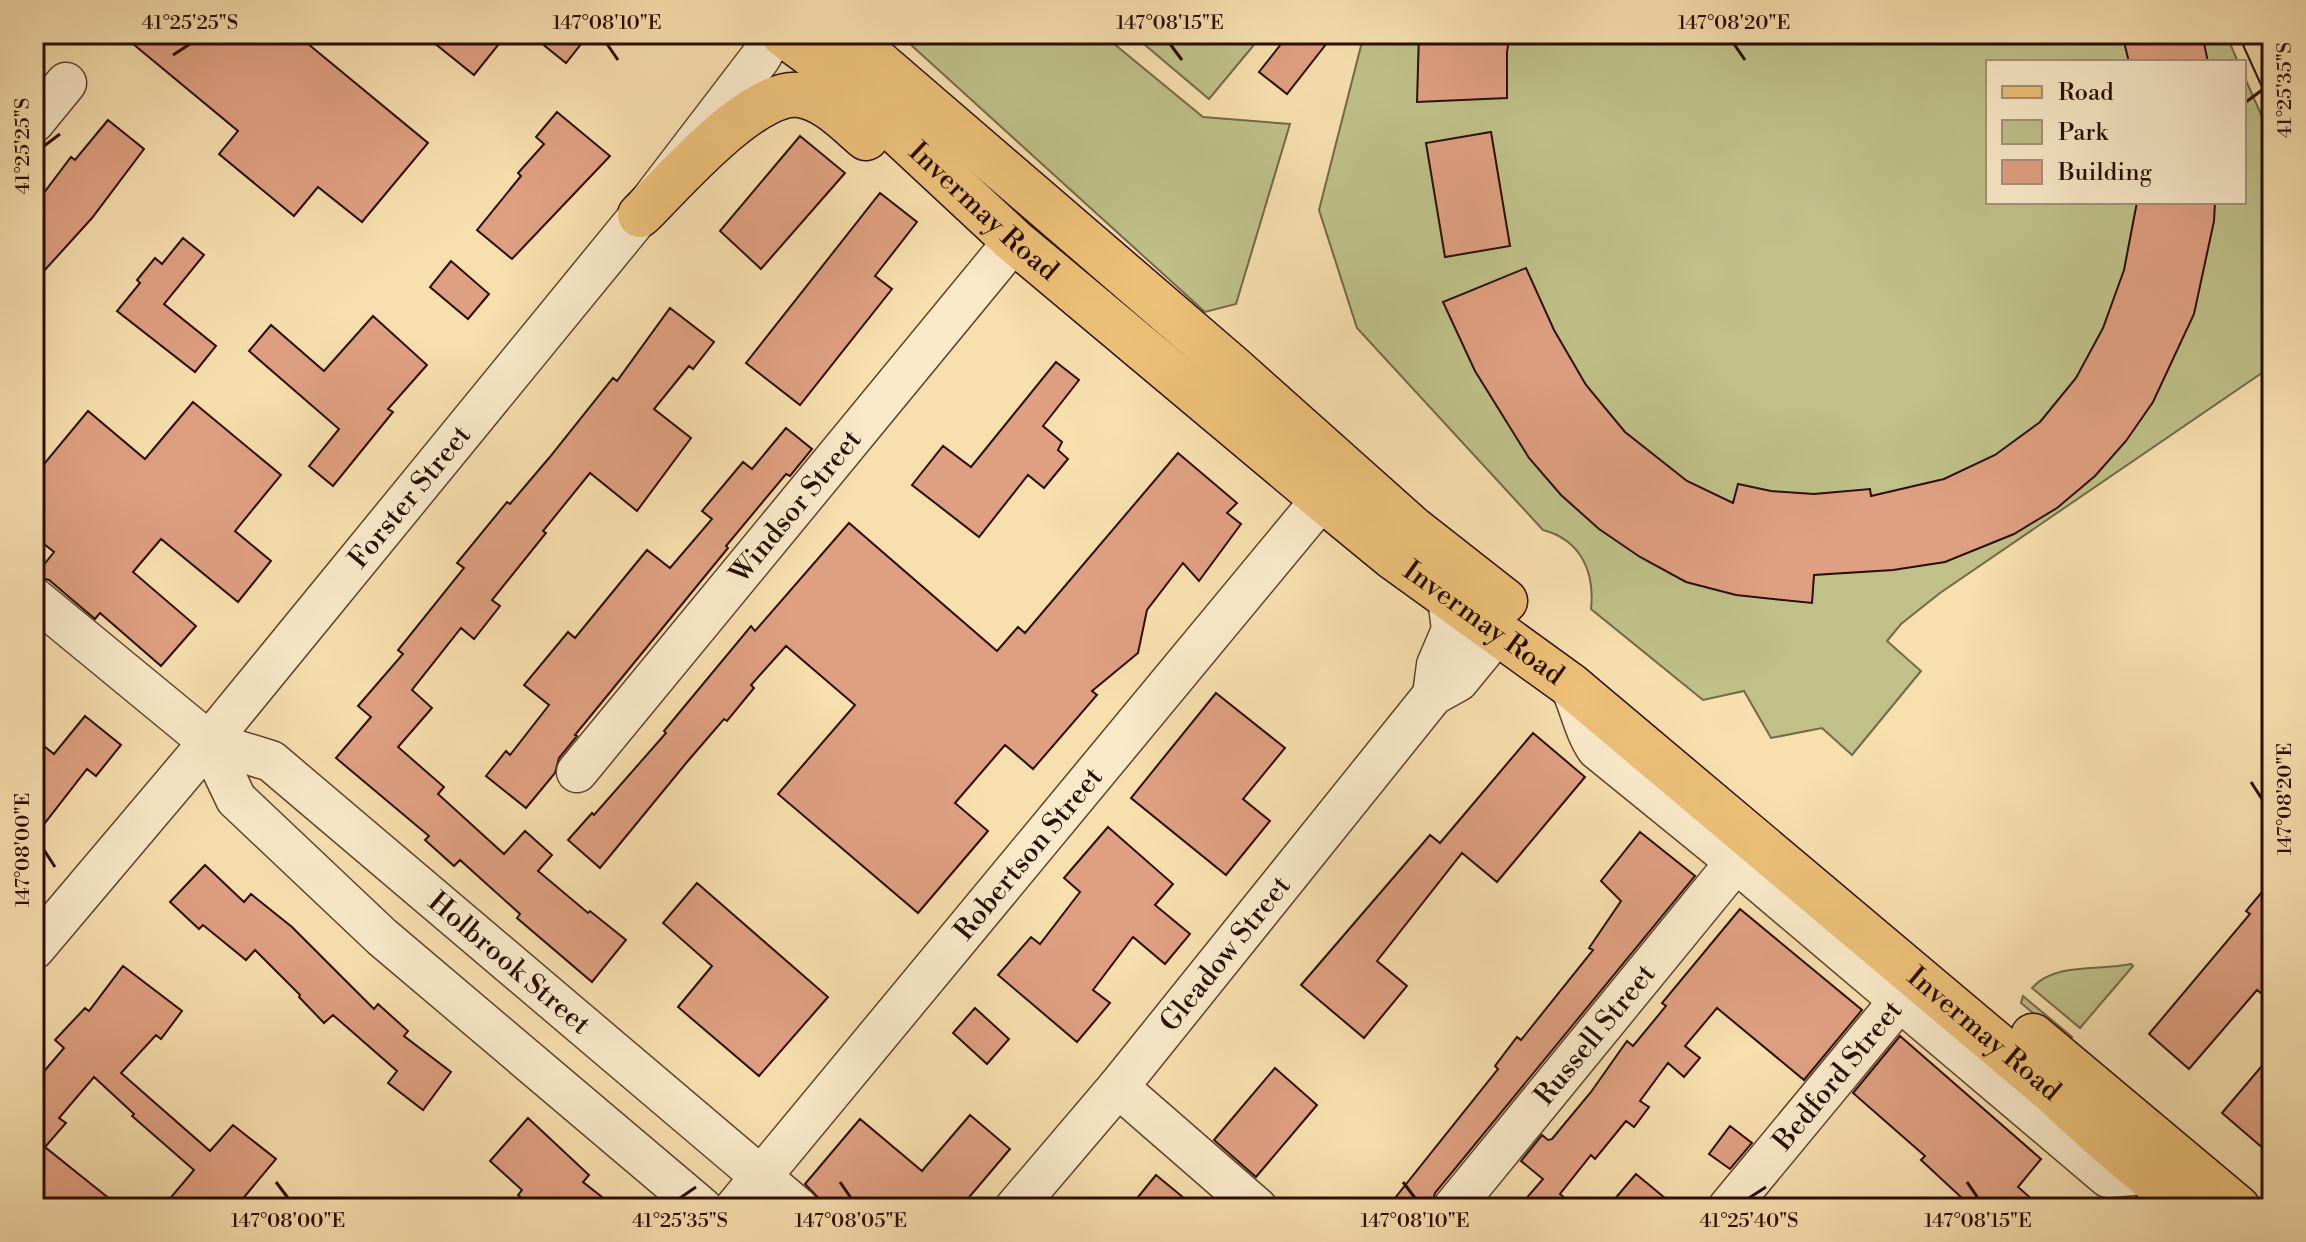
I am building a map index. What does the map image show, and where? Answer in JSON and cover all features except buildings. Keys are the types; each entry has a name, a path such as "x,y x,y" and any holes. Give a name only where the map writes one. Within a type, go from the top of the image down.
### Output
{"main road":[{"name":"Invermay Road","path":"783,34 825,65 1003,231 1394,558 1448,597 1506,620 1572,652 2232,1206"},
{"name":"Invermay Road","path":"845,34 1412,528 1570,685 1908,990 2052,1091 2101,1136 2156,1195"},
{"path":"640,215 741,117 782,96 800,95 823,103 908,171 1003,231"},
{"path":"1833,869 1879,926 1920,962 1908,990"},
{"path":"1987,998 1984,1005 1986,1014 2043,1065 2052,1091"}],"street":[{"name":"Forster Street","path":"34,949 209,742 640,215 751,70 774,34"},
{"path":"34,122 66,83"},
{"name":"Windsor Street","path":"577,772 1003,231"},
{"name":"Robertson Street","path":"735,1208 1322,499"},
{"name":"Gleadow Street","path":"1433,695 1437,665 1452,630 1448,597"},
{"name":"Holbrook Street","path":"34,598 209,742 271,761 798,1208"},
{"name":"Gleadow Street","path":"1015,1208 1118,1087 1433,695 1458,681 1506,620"},
{"path":"1570,685 1589,737 1597,749 1736,862 1908,990 2156,1195"},
{"name":"Holbrook Street","path":"209,742 236,799 247,810 382,937 702,1208"},
{"name":"Russell Street","path":"1453,1208 1736,862"},
{"name":"Bedford Street","path":"1728,1208 1908,990"},
{"path":"1118,1087 1257,1208"}],"green space":[{"path":"899,34 1102,34 1203,117 1290,124 1236,304 1205,312"},
{"path":"1132,34 1263,34 1209,99"},
{"path":"1364,34 2226,34 2237,60 1986,60 1986,204 2246,204 2246,80 2272,139 2272,366 1940,593 1901,624 1887,641 1921,671 1852,755 1822,728 1771,738 1744,691 1703,700 1591,609 1588,570 1576,550 1567,541 1543,530 1357,328 1319,210"},
{"path":"2133,966 2080,1028 2032,988 2053,974 2065,971"},
{"path":"2023,996 2072,1037 2068,1042 2021,1003"}],"tram line":[{"path":"2238,34 2272,109"}]}
